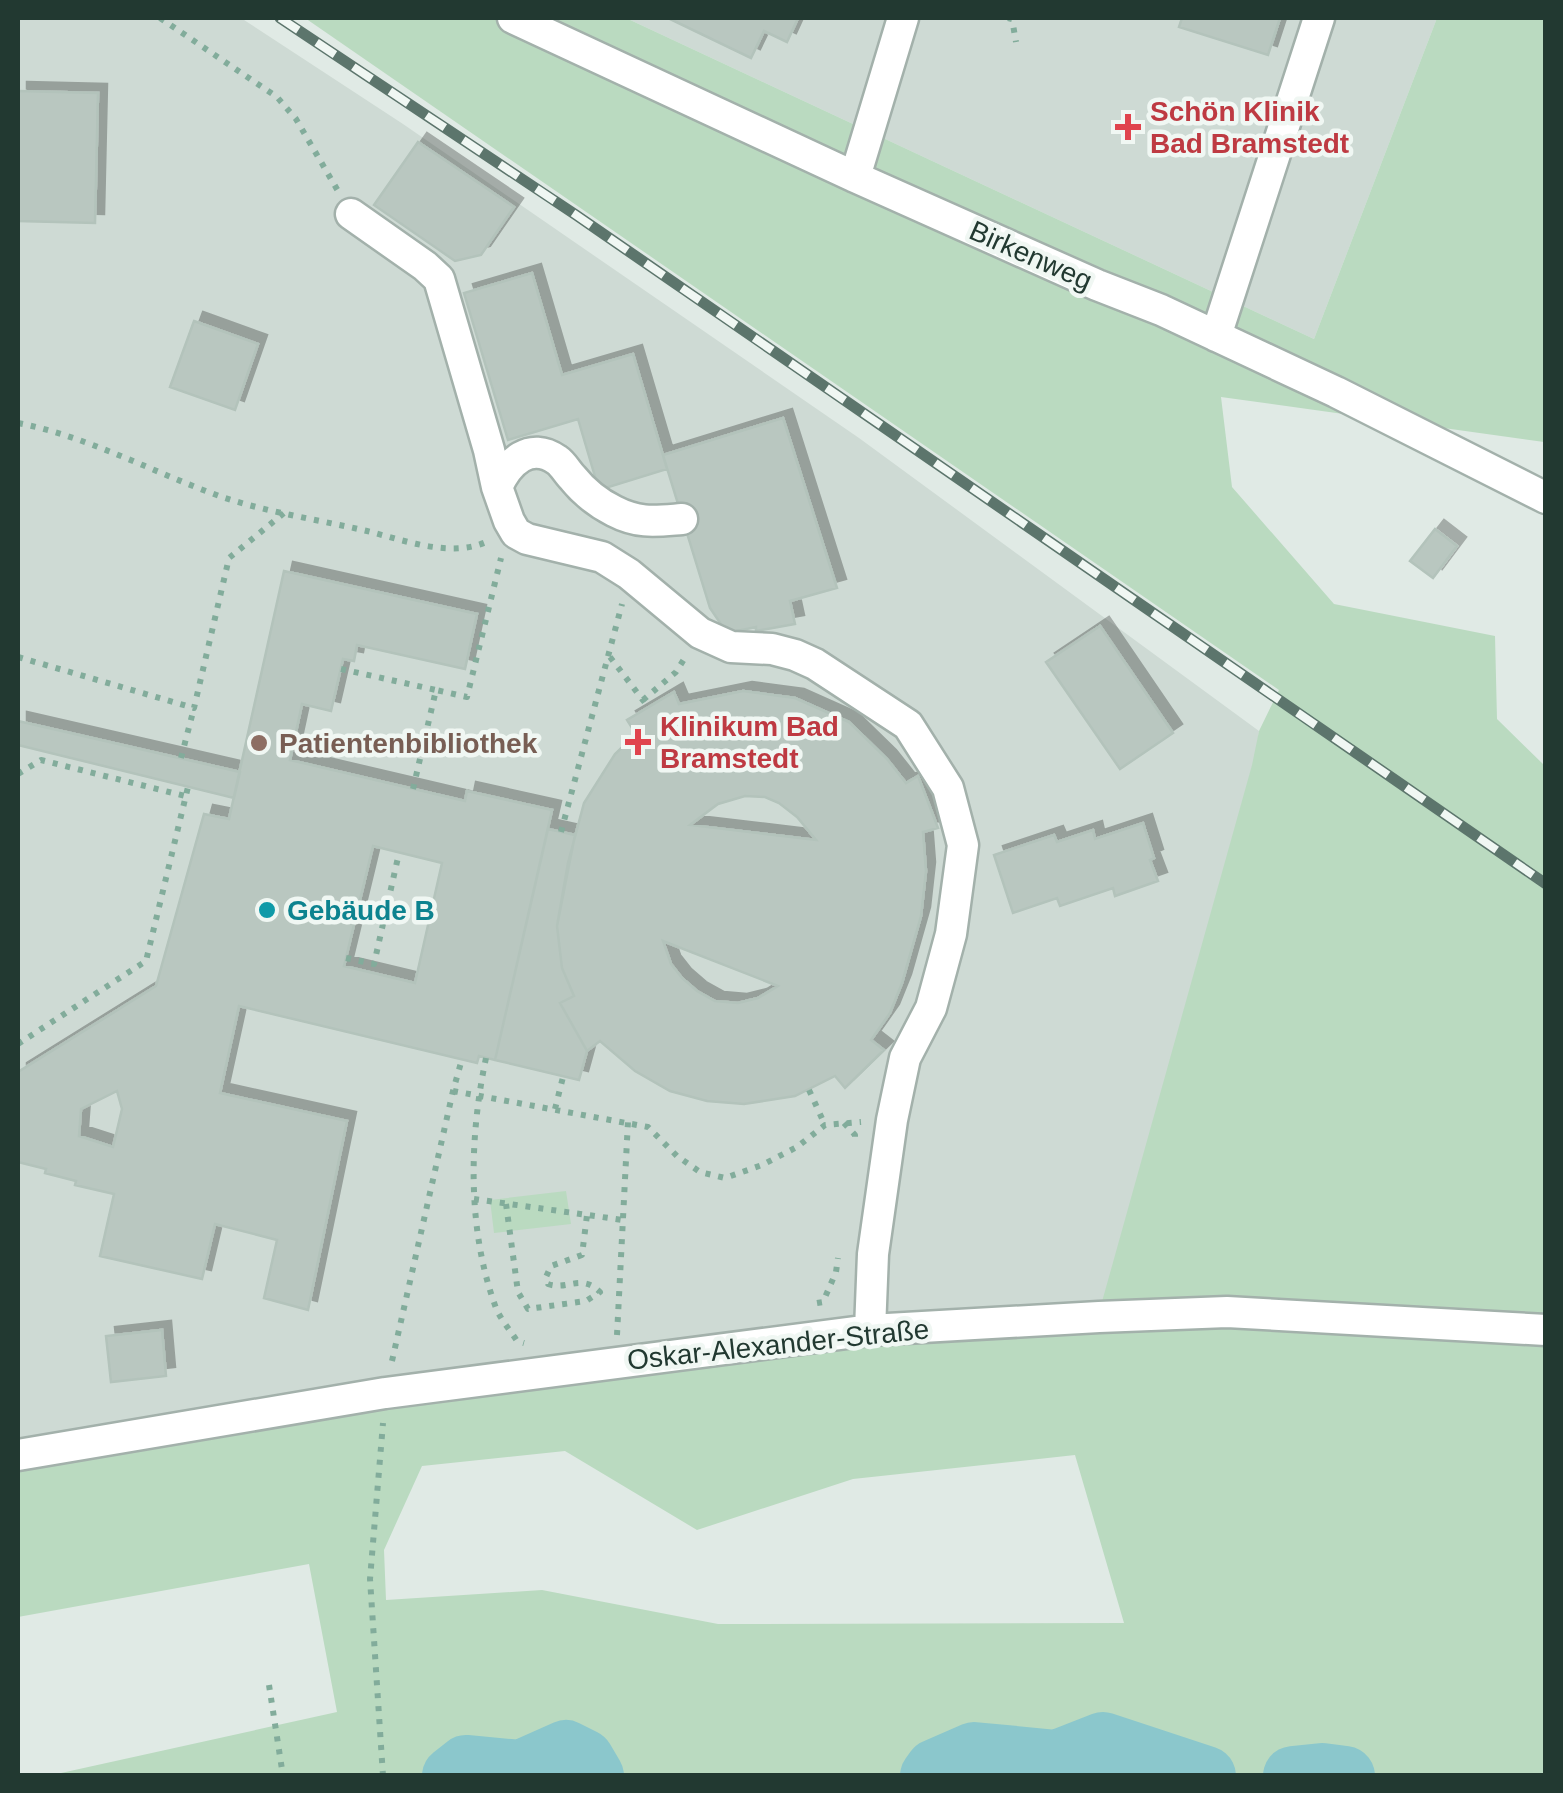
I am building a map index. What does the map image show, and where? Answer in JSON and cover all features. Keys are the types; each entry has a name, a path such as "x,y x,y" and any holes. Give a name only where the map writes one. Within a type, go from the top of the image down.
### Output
{"street":[{"name":"Birkenweg","path":"514,18 854,177 1162,310 1546,498"},
{"path":"854,177 903,18"},
{"path":"1216,336 1319,18"},
{"path":"351,214 440,280 512,533 602,557 629,574 700,634 731,647 772,650 815,664 908,726 948,788 963,844 951,934 931,1008 905,1058 887,1144 873,1254 870,1330"},
{"path":"497,487 505,468 522,456 542,453 559,461 589,496 617,513 644,522 682,519"},
{"name":"Oskar-Alexander-Straße","path":"18,1455 385,1392 870,1330 1227,1312 1546,1330"}],"path":[{"path":"160,18 174,21 278,98 296,119 351,214"},
{"path":"1008,18 1012,18 1016,42"},
{"path":"18,422 84,442 227,498 431,546 474,547 512,533"},
{"path":"181,758 230,558 285,512"},
{"path":"341,669 468,697 512,533"},
{"path":"561,832 629,574"},
{"path":"643,700 676,672 700,634"},
{"path":"610,656 648,708"},
{"path":"18,657 194,708"},
{"path":"413,789 436,690"},
{"path":"18,774 40,760 185,796"},
{"path":"18,1044 146,961 188,787"},
{"path":"346,958 374,964 399,853"},
{"path":"486,1058 478,1095 474,1199 483,1263 498,1312 517,1341 534,1346"},
{"path":"383,1776 370,1578 385,1392 462,1059"},
{"path":"556,1108 564,1076"},
{"path":"453,1090 648,1127 700,1172 725,1178 798,1146 825,1125 844,1122 856,1136 853,1155"},
{"path":"809,1090 825,1125"},
{"path":"617,1338 628,1122"},
{"path":"474,1199 623,1220"},
{"path":"506,1204 518,1292 528,1309 586,1301 600,1292 592,1284 570,1282 557,1287 548,1284 546,1276 551,1266 582,1255 587,1215"},
{"path":"804,1305 823,1302 836,1272 839,1253"},
{"path":"270,1684 283,1776"}],"shaded area":[{"name":"Klinikum Bad Bramstedt","path":"18,18 241,18 403,124 859,438 1259,731 1099,1317 18,1457"},
{"name":"Schön Klinik Bad Bramstedt","path":"626,18 1437,18 1314,339"}],"green space":[{"path":"305,18 626,18 1314,339 1437,18 1545,18 1544,442 1221,397 1232,487 1334,604 1495,636 1497,719 1545,766 1545,1775 52,1775 337,1712 309,1564 18,1617 18,1455 385,1393 1098,1316 1259,731 1279,690","holes":["565,1451 697,1530 853,1479 1075,1455 1124,1623 718,1624 542,1590 386,1600 384,1550 422,1466"]},
{"path":"566,1191 571,1224 494,1233 490,1200"}],"building":[{"path":"668,18 798,18 787,42 764,31 751,58"},
{"path":"1182,18 1280,18 1268,55 1179,27"},
{"path":"18,91 98,93 95,223 18,221"},
{"path":"418,142 514,207 481,255 455,261 374,205"},
{"path":"532,273 562,375 633,354 667,469 599,490 578,419 508,440 464,293"},
{"path":"194,321 258,344 235,410 170,387"},
{"path":"783,418 837,588 790,601 795,624 727,633 710,608 663,455"},
{"path":"1435,529 1457,546 1433,578 1410,561"},
{"name":"Gebäude B","path":"284,571 477,614 465,669 357,645 354,661 343,659 331,711 302,704 290,760 465,801 467,791 552,810 495,1060 479,1056 477,1063 239,1006 220,1093 347,1121 308,1310 264,1298 277,1240 215,1224 202,1279 100,1256 114,1194 75,1185 76,1181 18,1162 18,1072 156,986 204,814 229,819","holes":["373,846 442,863 415,983 344,966","117,1091 122,1109 113,1147 79,1136 81,1109"]},
{"path":"1100,626 1173,733 1120,769 1046,662"},
{"path":"743,691 795,698 849,722 906,783 918,776 938,828 923,832 926,871 921,916 890,1013 871,1040 884,1050 845,1088 835,1076 795,1096 744,1104 707,1101 670,1091 635,1071 600,1041 587,1051 560,1003 574,996 562,968 557,926 584,803 615,754 636,734 627,720 674,692 679,704","holes":["745,796 765,797 779,803 816,840 690,825 718,804","663,941 778,986 758,998 738,1003 715,1001 682,978 671,964"]},
{"path":"18,721 240,772 234,798 18,745"},
{"path":"1143,823 1158,881 1115,896 1113,888 1060,906 1057,898 1013,913 994,855 1054,835 1057,842 1093,830 1095,839"},
{"path":"548,829 575,835 557,926 562,968 574,996 560,1003 587,1051 579,1080 495,1060"},
{"path":"162,1330 166,1376 111,1382 106,1336"}],"waterway":[{"path":"930,1776 935,1769 974,1752 1057,1760 1103,1742 1206,1776"},
{"path":"452,1776 466,1765 521,1770 566,1750 584,1759 594,1776"},
{"path":"1293,1776 1345,1776"}],"railway":[{"path":"280,18 576,215 1546,884"}],"place":[{"name":"Schön Klinik Bad Bramstedt","path":"1128,127"},
{"name":"Klinikum Bad Bramstedt","path":"638,742"},
{"name":"Patientenbibliothek","path":"259,743"},
{"name":"Gebäude B","path":"267,910"}]}
